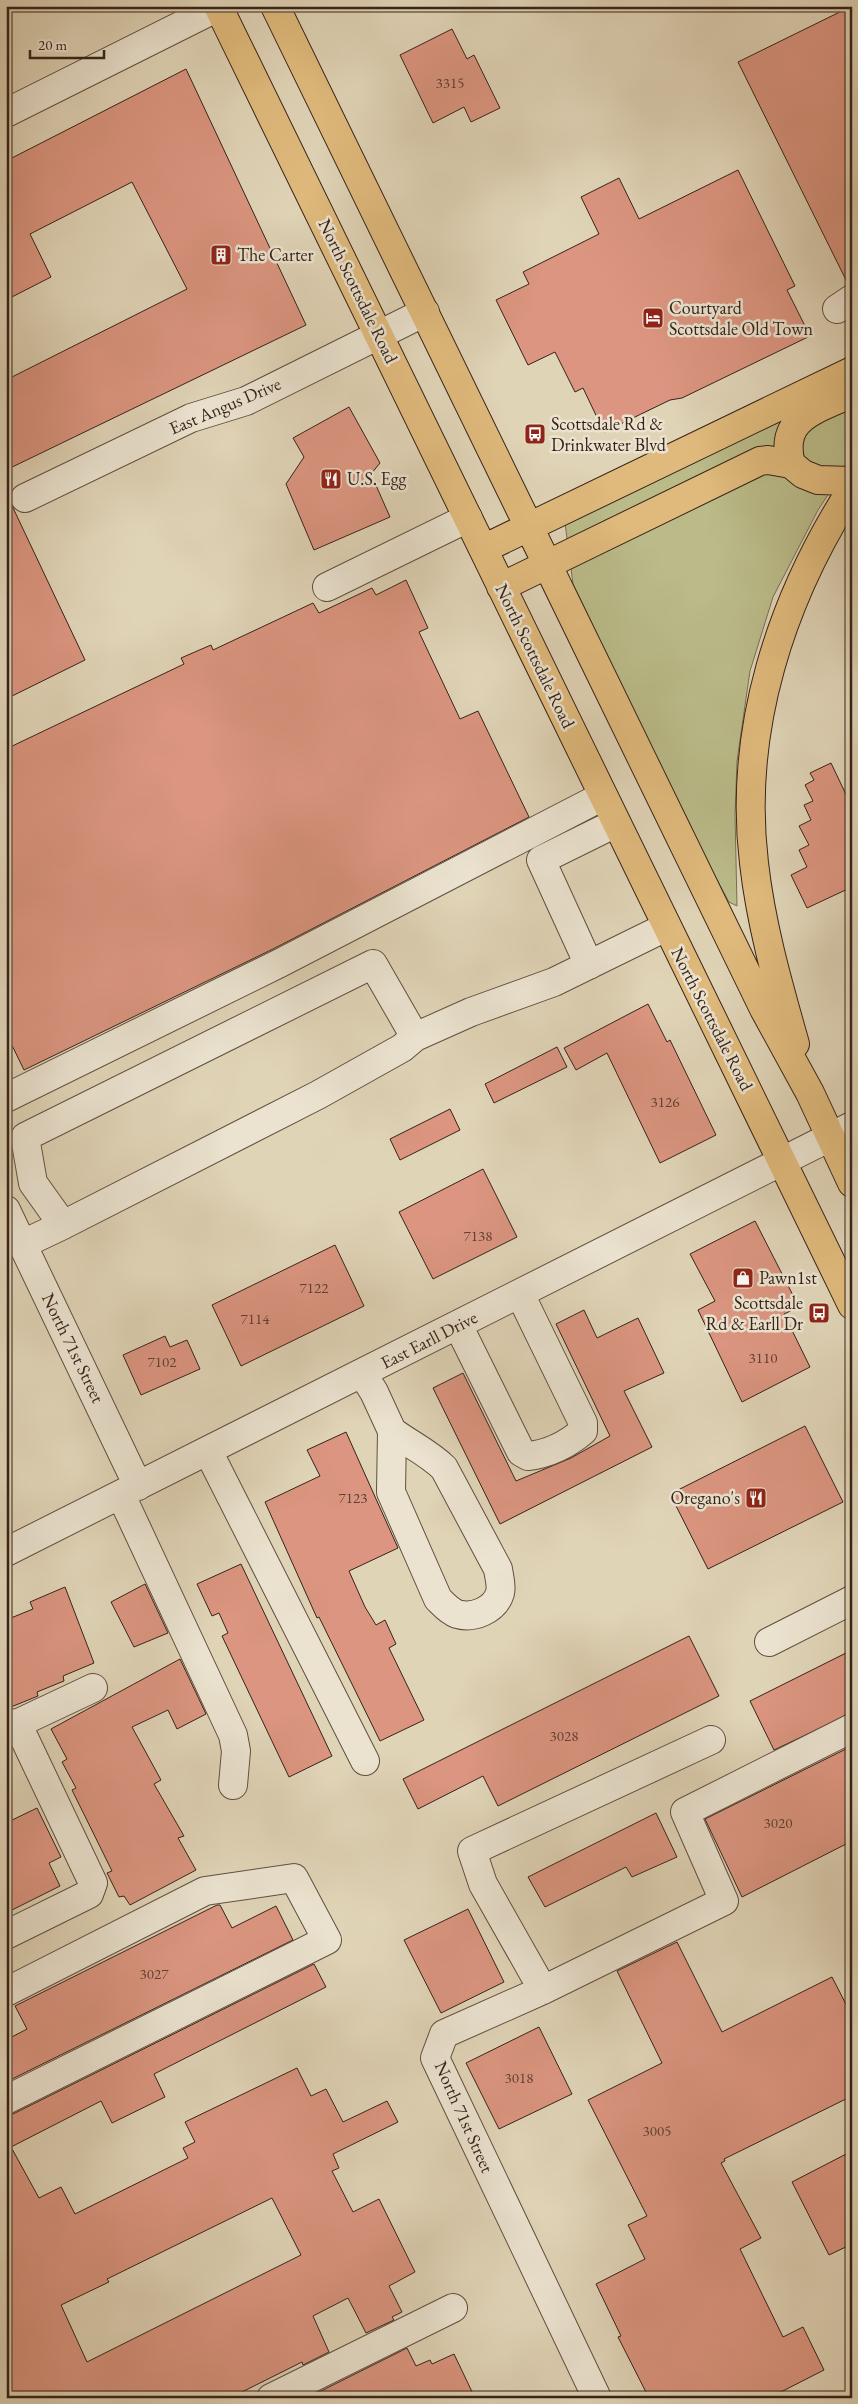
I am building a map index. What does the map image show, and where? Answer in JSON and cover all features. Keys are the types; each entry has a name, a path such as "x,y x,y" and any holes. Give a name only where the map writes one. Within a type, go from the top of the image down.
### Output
{"main road":[{"name":"North Scottsdale Road","path":"218,6 380,334 666,927 852,1305"},
{"path":"275,6 764,1009 810,1093 841,1132 852,1182"},
{"path":"483,550 852,371"},
{"path":"791,464 788,440 797,421 852,393"},
{"path":"501,586 752,464 768,460 791,464 803,474 818,480 852,481"},
{"path":"810,1093 775,974 762,917 753,861 751,815 753,771 757,727 778,640 810,559 852,489"}],"street":[{"path":"6,113 218,6"},
{"name":"East Angus Drive","path":"25,498 192,418 246,401 425,312"},
{"path":"327,587 468,518"},
{"path":"6,1098 280,963 603,796"},
{"path":"589,965 541,860 616,823"},
{"path":"23,1244 318,1095 402,1048 415,1037 471,1012 554,982 666,927"},
{"path":"63,1225 33,1183 16,1142 373,964 415,1037"},
{"name":"East Earll Drive","path":"6,1552 841,1132"},
{"name":"North 71st Street","path":"6,1210 23,1244 130,1491 233,1735 236,1751 233,1785"},
{"path":"458,1325 521,1452 528,1456 551,1451 583,1431 583,1423 520,1294"},
{"path":"362,1373 374,1392 392,1431 392,1492 438,1599 448,1609 459,1614 479,1614 493,1606 500,1594 501,1584 498,1569 444,1468 432,1457 392,1431"},
{"path":"208,1451 365,1761"},
{"path":"769,1642 852,1600"},
{"path":"6,1935 89,1894 93,1883 12,1726 93,1688"},
{"name":"North 71st Street","path":"597,2398 435,2058 444,2034 543,1990 724,1901 685,1812 852,1728"},
{"path":"543,1990 483,1884 472,1851 711,1740"},
{"path":"6,1992 205,1891 294,1878 327,1940 6,2100"},
{"path":"271,2398 453,2308"}],"green space":[{"path":"852,401 852,458 818,510 773,597 750,671 737,761 735,815 737,906 729,902 695,840 573,584 565,523 782,421 802,429"}],"building":[{"path":"852,6 852,283 848,284 738,62"},
{"path":"452,29 467,59 474,55 500,108 471,122 464,107 433,123 400,55"},
{"name":"The Carter","path":"186,69 306,325 6,470 6,380 187,289 132,182 30,234 51,277 6,300 6,161"},
{"name":"Courtyard Scottsdale Old Town","path":"738,170 795,286 787,290 810,336 682,398 670,400 604,432 583,388 575,392 555,352 528,365 496,300 529,284 523,272 599,234 581,197 619,178 639,219"},
{"name":"U.S. Egg","path":"349,407 380,463 371,474 390,517 314,550 286,484 304,457 293,438"},
{"path":"6,493 85,660 6,699"},
{"path":"406,580 428,628 419,632 460,719 478,711 529,817 273,949 24,1070 6,1033 6,749 184,664 181,658 211,645 213,650 313,603 319,613 372,588 376,595"},
{"path":"831,763 852,807 852,887 807,908 791,875 807,867 799,850 809,845 799,826 811,820 804,805 813,801 805,785 814,780 810,773"},
{"path":"648,1004 667,1042 670,1040 716,1135 660,1163 607,1053 576,1070 564,1048"},
{"path":"557,1047 567,1067 494,1103 485,1084"},
{"path":"450,1109 460,1130 400,1160 390,1139"},
{"path":"483,1169 517,1237 433,1279 399,1212"},
{"name":"Pawn1st","path":"755,1221 799,1307 784,1314 810,1367 742,1402 698,1310 715,1301 690,1254"},
{"path":"335,1245 364,1306 241,1366 212,1305"},
{"path":"584,1310 597,1338 638,1318 664,1373 624,1391 652,1447 500,1524 433,1388 463,1373 516,1481 571,1458 610,1436 556,1324"},
{"path":"165,1336 170,1347 187,1340 200,1369 141,1395 123,1355"},
{"name":"Oregano's","path":"805,1426 843,1502 708,1569 670,1494"},
{"path":"346,1432 398,1548 349,1571 365,1607 376,1625 385,1620 396,1644 389,1648 424,1720 380,1741 319,1617 317,1618 265,1502 320,1476 307,1450"},
{"path":"241,1564 332,1756 289,1777 222,1636 228,1633 219,1613 212,1616 197,1584"},
{"path":"145,1584 168,1633 134,1647 111,1602"},
{"path":"65,1587 94,1663 63,1676 64,1681 37,1692 38,1696 6,1709 6,1620 33,1609 30,1602"},
{"path":"689,1636 719,1696 498,1806 483,1776 418,1809 403,1779"},
{"path":"852,1650 852,1713 774,1750 750,1701"},
{"path":"180,1659 206,1714 177,1729 168,1710 132,1727 161,1780 154,1784 184,1836 178,1838 196,1870 130,1905 124,1896 119,1897 107,1873 112,1871 72,1790 76,1788 62,1762 67,1759 51,1729"},
{"path":"852,1746 852,1841 742,1897 705,1819"},
{"path":"37,1808 61,1857 49,1863 60,1886 6,1913 6,1823"},
{"path":"656,1813 677,1857 632,1877 626,1867 545,1907 528,1877"},
{"path":"220,1905 232,1928 276,1906 293,1940 6,2082 6,2040 27,2029 15,2006"},
{"path":"468,1909 504,1982 441,2013 404,1940"},
{"path":"677,1942 722,2032 832,1977 852,2016 852,2096 724,2159 725,2161 721,2163 761,2238 740,2249 783,2337 803,2327 824,2370 769,2398 649,2398 618,2337 621,2336 596,2284 645,2259 628,2225 647,2216 588,2100 662,2063 617,1971"},
{"path":"314,1964 326,1987 154,2074 165,2097 112,2123 101,2101 11,2147 39,2198 61,2187 75,2214 188,2158 183,2148 195,2142 185,2122 297,2068 311,2096 326,2089 343,2122 387,2101 398,2122 333,2154 339,2168 332,2171 353,2212 379,2199 415,2272 389,2286 402,2312 392,2317 394,2320 366,2333 348,2298 313,2316 329,2352 303,2365 302,2362 230,2398 6,2398 6,2115 13,2114","holes":["272,2198 301,2255 87,2362 61,2305 109,2282 107,2279"]},
{"path":"539,2027 572,2094 499,2129 466,2063"},
{"path":"852,2151 852,2244 829,2255 792,2182"},
{"path":"407,2348 416,2366 430,2360 432,2364 454,2354 475,2398 307,2398"}],"place":[{"name":"The Carter","path":"221,255"},
{"name":"Courtyard Scottsdale Old Town","path":"653,318"},
{"name":"Scottsdale Rd & Drinkwater Blvd","path":"535,434"},
{"name":"U.S. Egg","path":"331,479"},
{"name":"Pawn1st","path":"743,1278"},
{"name":"Scottsdale Rd & Earll Dr","path":"819,1313"},
{"name":"Oregano's","path":"756,1498"}]}
